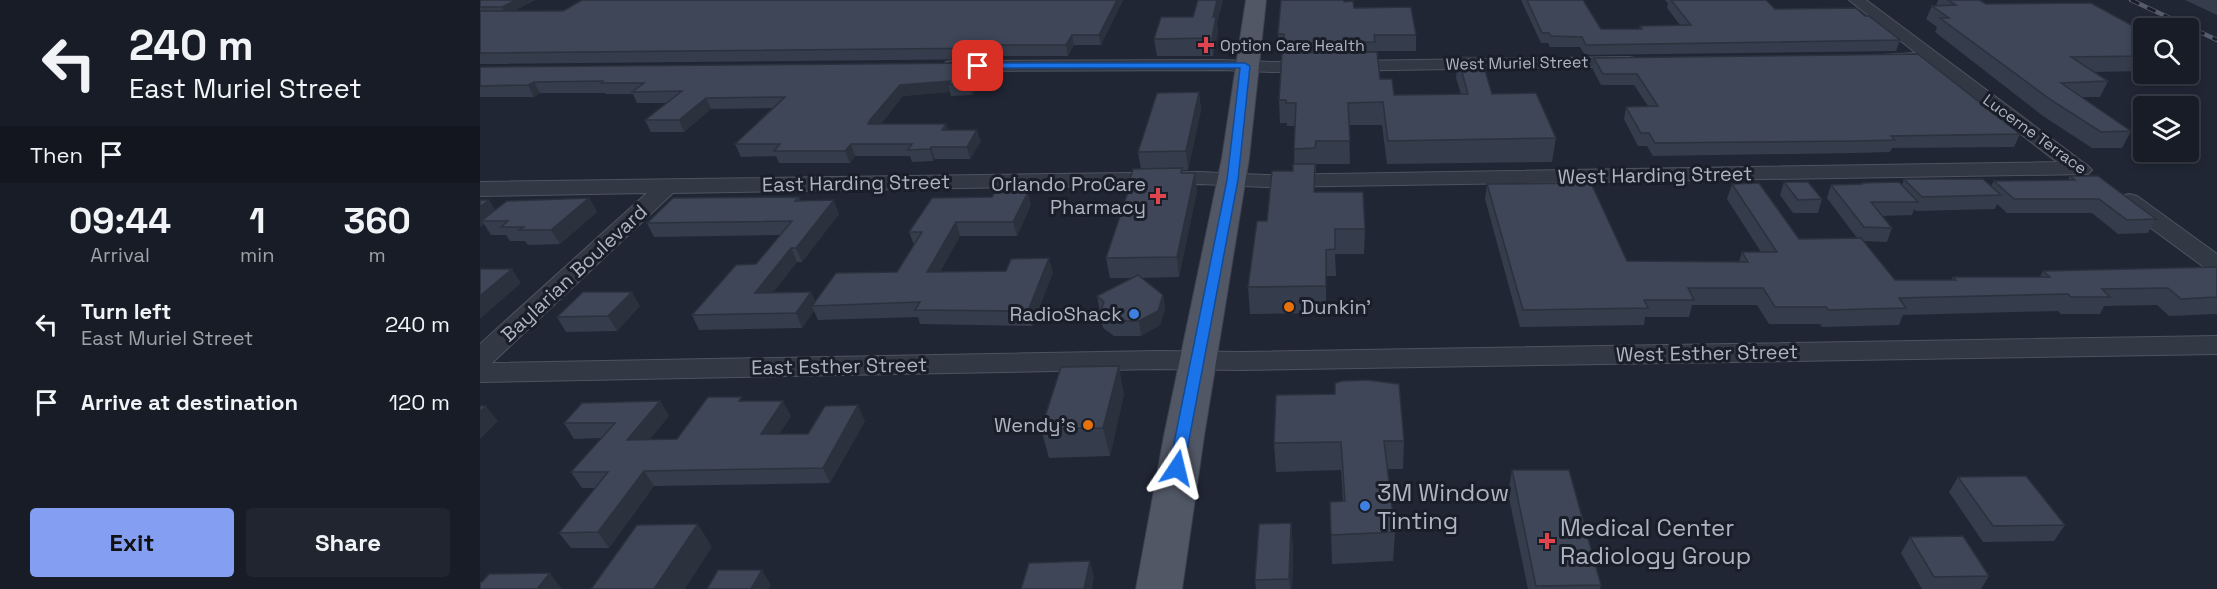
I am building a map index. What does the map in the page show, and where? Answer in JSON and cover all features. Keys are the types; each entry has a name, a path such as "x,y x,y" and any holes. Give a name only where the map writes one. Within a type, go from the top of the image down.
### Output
{"main road":[{"path":"1159,589 1172,497 1232,180 1245,66 1256,0"}],"street":[{"name":"Lucerne Terrace","path":"1856,0 2077,168 2108,186 2217,266"},
{"path":"1874,59 1932,58"},
{"name":"West Muriel Street","path":"933,67 1652,62"},
{"name":"West Harding Street","path":"1232,180 2077,168"},
{"name":"East Harding Street","path":"480,189 1232,180"},
{"name":"Baylarian Boulevard","path":"480,359 667,186"},
{"name":"West Esther Street","path":"1198,361 2217,345"},
{"name":"East Esther Street","path":"480,373 1198,361"}],"building":[{"path":"480,0 516,0 502,7 480,7"},
{"path":"582,0 1117,0 1099,35 1072,35 1066,45 997,45 995,48 480,53 480,11 563,11"},
{"path":"1198,0 1217,0 1212,38 1154,39 1161,17 1193,17"},
{"path":"1281,0 1344,0 1344,2 1353,1 1354,8 1411,7 1416,35 1374,35 1375,42 1283,43 1284,34 1278,34"},
{"path":"1527,0 1583,0 1601,29 1642,29 1640,26 1691,25 1671,0 1766,0 1775,9 1856,8 1900,40 1586,45 1582,37 1551,36 1549,33 1542,33"},
{"path":"1948,0 1979,0 1986,4 2091,3 2133,26 2133,56 2071,57 2108,81 2061,83 2131,131 2101,132 2051,100 1940,18 1949,18 1932,6 1956,5"},
{"path":"1377,52 1380,79 1392,79 1394,95 1468,94 1458,57 1481,57 1492,94 1536,93 1556,138 1388,141 1383,102 1348,103 1350,141 1316,141 1315,148 1294,149 1296,103 1279,100 1282,53"},
{"path":"1918,54 2020,134 1891,136 1895,140 1858,141 1655,143 1649,133 1641,133 1626,107 1658,106 1637,74 1603,74 1594,58"},
{"path":"985,63 970,84 948,84 950,81 900,85 868,124 946,124 942,130 977,130 967,147 931,147 930,149 908,150 912,144 851,144 845,151 774,151 780,144 735,144 785,97 706,98 679,120 645,120 682,91 632,92 644,83 601,83 603,81 534,82 528,85 480,86 480,67"},
{"path":"1199,92 1186,151 1138,152 1157,93"},
{"path":"1293,164 1315,164 1314,192 1363,192 1365,229 1335,229 1335,249 1326,250 1326,286 1248,287 1257,221 1267,221 1272,171 1293,171"},
{"path":"1182,168 1181,173 1195,173 1177,257 1106,258 1131,183 1129,183 1133,169"},
{"path":"2070,176 2098,176 2156,219 2127,220 2099,199 2014,199 1994,181 2075,180"},
{"path":"1904,179 1983,179 2001,195 1922,197"},
{"path":"1784,182 1808,182 1822,199 1798,200"},
{"path":"1899,182 1918,202 1871,202 1892,228 1864,227 1831,185 1863,184 1861,183"},
{"path":"1591,183 1627,261 1748,262 1742,252 1777,252 1732,184 1759,183 1799,239 1861,238 1895,280 1956,280 1953,277 2050,277 2043,271 2217,267 2217,297 2181,299 2168,288 2102,289 2110,297 2071,297 2068,294 1899,298 1906,308 1829,310 1826,307 1775,307 1763,288 1688,288 1694,300 1644,300 1648,308 1523,310 1487,184"},
{"path":"995,192 1028,192 1013,222 956,222 927,272 1006,271 1011,259 1049,258 1028,311 915,310 920,302 812,306 836,273 897,272 922,232 909,232 932,198 992,197"},
{"path":"799,197 795,201 834,200 796,248 791,248 755,293 811,292 796,313 692,315 736,265 756,264 792,221 647,223 673,198"},
{"path":"589,198 551,230 519,230 524,227 501,227 508,221 481,221 507,201"},
{"path":"480,200 489,200 480,207"},
{"path":"480,269 512,269 480,296"},
{"path":"1138,275 1163,295 1158,311 1139,321 1112,321 1100,313 1104,302 1097,296"},
{"path":"583,292 632,292 608,316 557,317"},
{"path":"1119,366 1103,428 1041,429 1061,367"},
{"path":"1367,380 1399,384 1404,441 1384,441 1395,532 1331,535 1330,502 1345,501 1341,442 1274,443 1276,395 1335,394 1335,383"},
{"path":"708,397 742,397 739,401 783,401 761,434 808,434 825,406 858,405 823,468 644,471 598,532 559,533 608,472 571,472 615,423 564,423 582,403 660,401 627,440 677,439"},
{"name":"Medical Center Radiology Group","path":"1512,470 1569,470 1601,585 1536,586"},
{"path":"2026,476 2065,525 1993,526 1958,477"},
{"path":"1291,523 1289,579 1255,580 1259,524"},
{"path":"698,524 654,589 591,589 637,525"},
{"path":"1963,536 1989,576 1934,577 1910,537"},
{"path":"1090,561 1084,589 1021,589 1029,563"},
{"path":"718,570 762,570 751,589 707,589"},
{"path":"550,573 537,589 480,589 480,582 489,574"}],"railway":[{"path":"2131,0 2217,40"}],"place":[{"name":"Option Care Health","path":"1206,45"},
{"name":"Orlando ProCare Pharmacy","path":"1158,196"},
{"name":"Dunkin'","path":"1289,307"},
{"name":"RadioShack","path":"1134,314"},
{"name":"Wendy's","path":"1088,425"},
{"name":"3M Window Tinting","path":"1365,506"},
{"name":"Medical Center Radiology Group","path":"1547,541"}],"route":[{"path":"978,66 1245,66 1238,144 1232,180 1177,468"}]}
